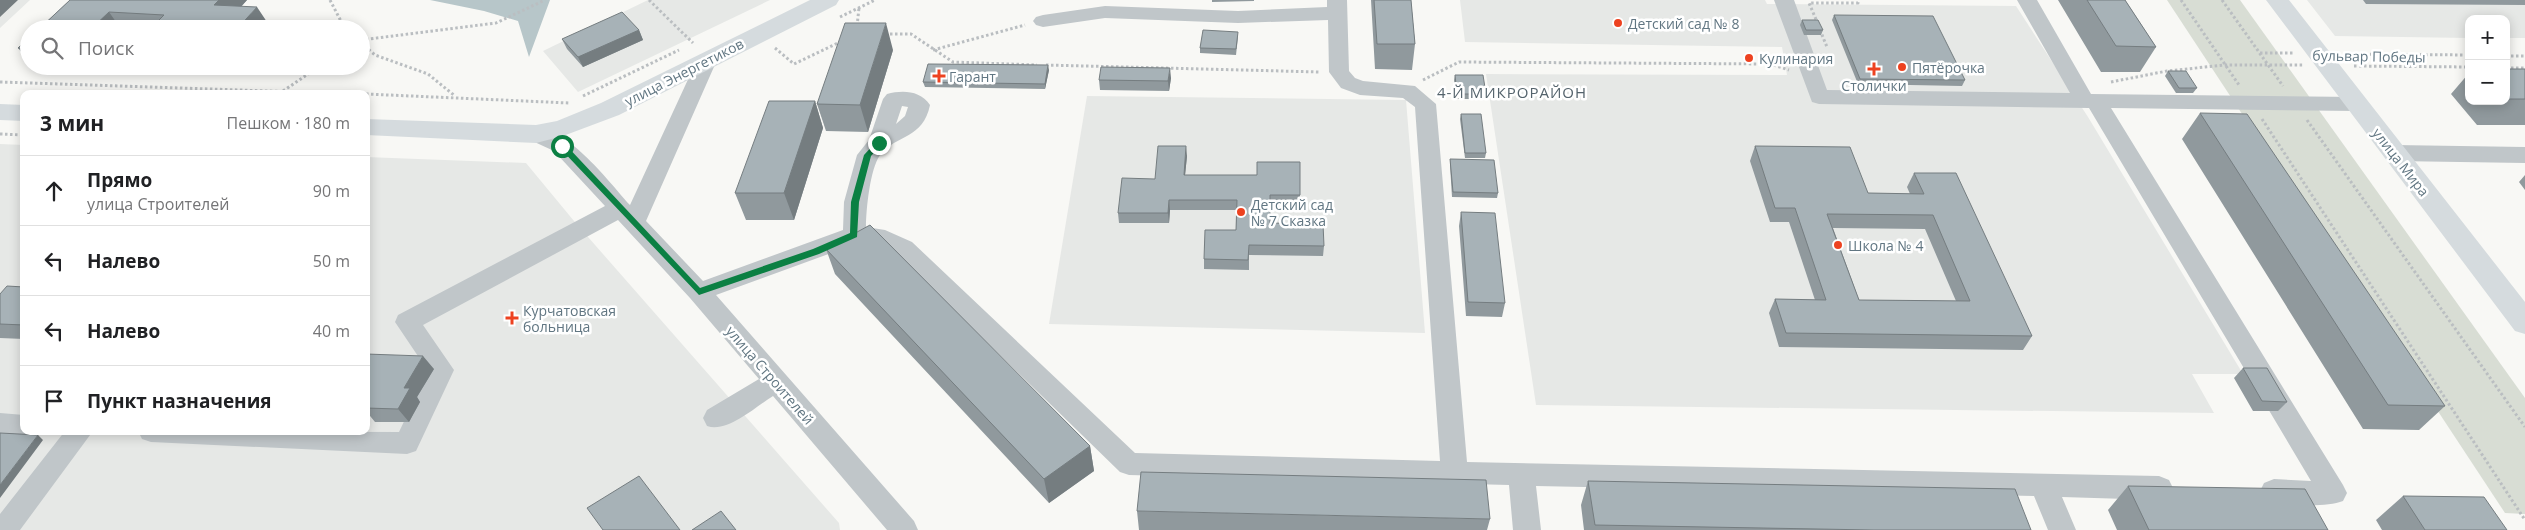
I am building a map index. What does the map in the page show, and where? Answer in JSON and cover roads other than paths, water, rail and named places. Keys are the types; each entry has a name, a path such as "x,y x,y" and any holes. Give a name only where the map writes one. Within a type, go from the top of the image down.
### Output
{"main road":[{"name":"улица Мира","path":"2277,0 2525,323"},
{"name":"улица Энергетиков","path":"370,127 536,134 563,128 610,109 700,48 758,35 815,3"},
{"path":"0,112 20,113"}],"street":[{"path":"1784,0 1819,97 2356,104"},
{"path":"2027,0 2333,493 2246,490"},
{"path":"1043,21 1106,12 1238,17 1338,7 1339,72 1348,83 1360,88 1408,91 1425,104 1454,473"},
{"path":"237,435 408,443 441,370 407,322 627,215 700,48"},
{"name":"улица Строителей","path":"536,134 562,146 699,292 904,530"},
{"path":"854,235 855,202 868,155 879,143"},
{"path":"2395,153 2525,155"},
{"path":"699,292 816,252 854,235 877,236 904,248 1129,464 2188,489"},
{"path":"716,418 776,381"},
{"path":"0,424 20,426"},
{"path":"4,530 77,435"},
{"path":"1522,474 1527,530"},
{"path":"2043,485 2062,530"}],"place":[{"name":"Детский сад № 8","path":"1618,23"},
{"name":"Кулинария","path":"1749,58"},
{"name":"Пятёрочка","path":"1902,67"},
{"name":"Столички","path":"1874,69"},
{"name":"Гарант","path":"939,76"},
{"name":"Детский сад № 7 Сказка","path":"1241,212"},
{"name":"Школа № 4","path":"1838,245"},
{"name":"Курчатовская больница","path":"512,318"}],"district":[{"name":"4-Й МИКРОРАЙОН","path":"1512,92"}]}
